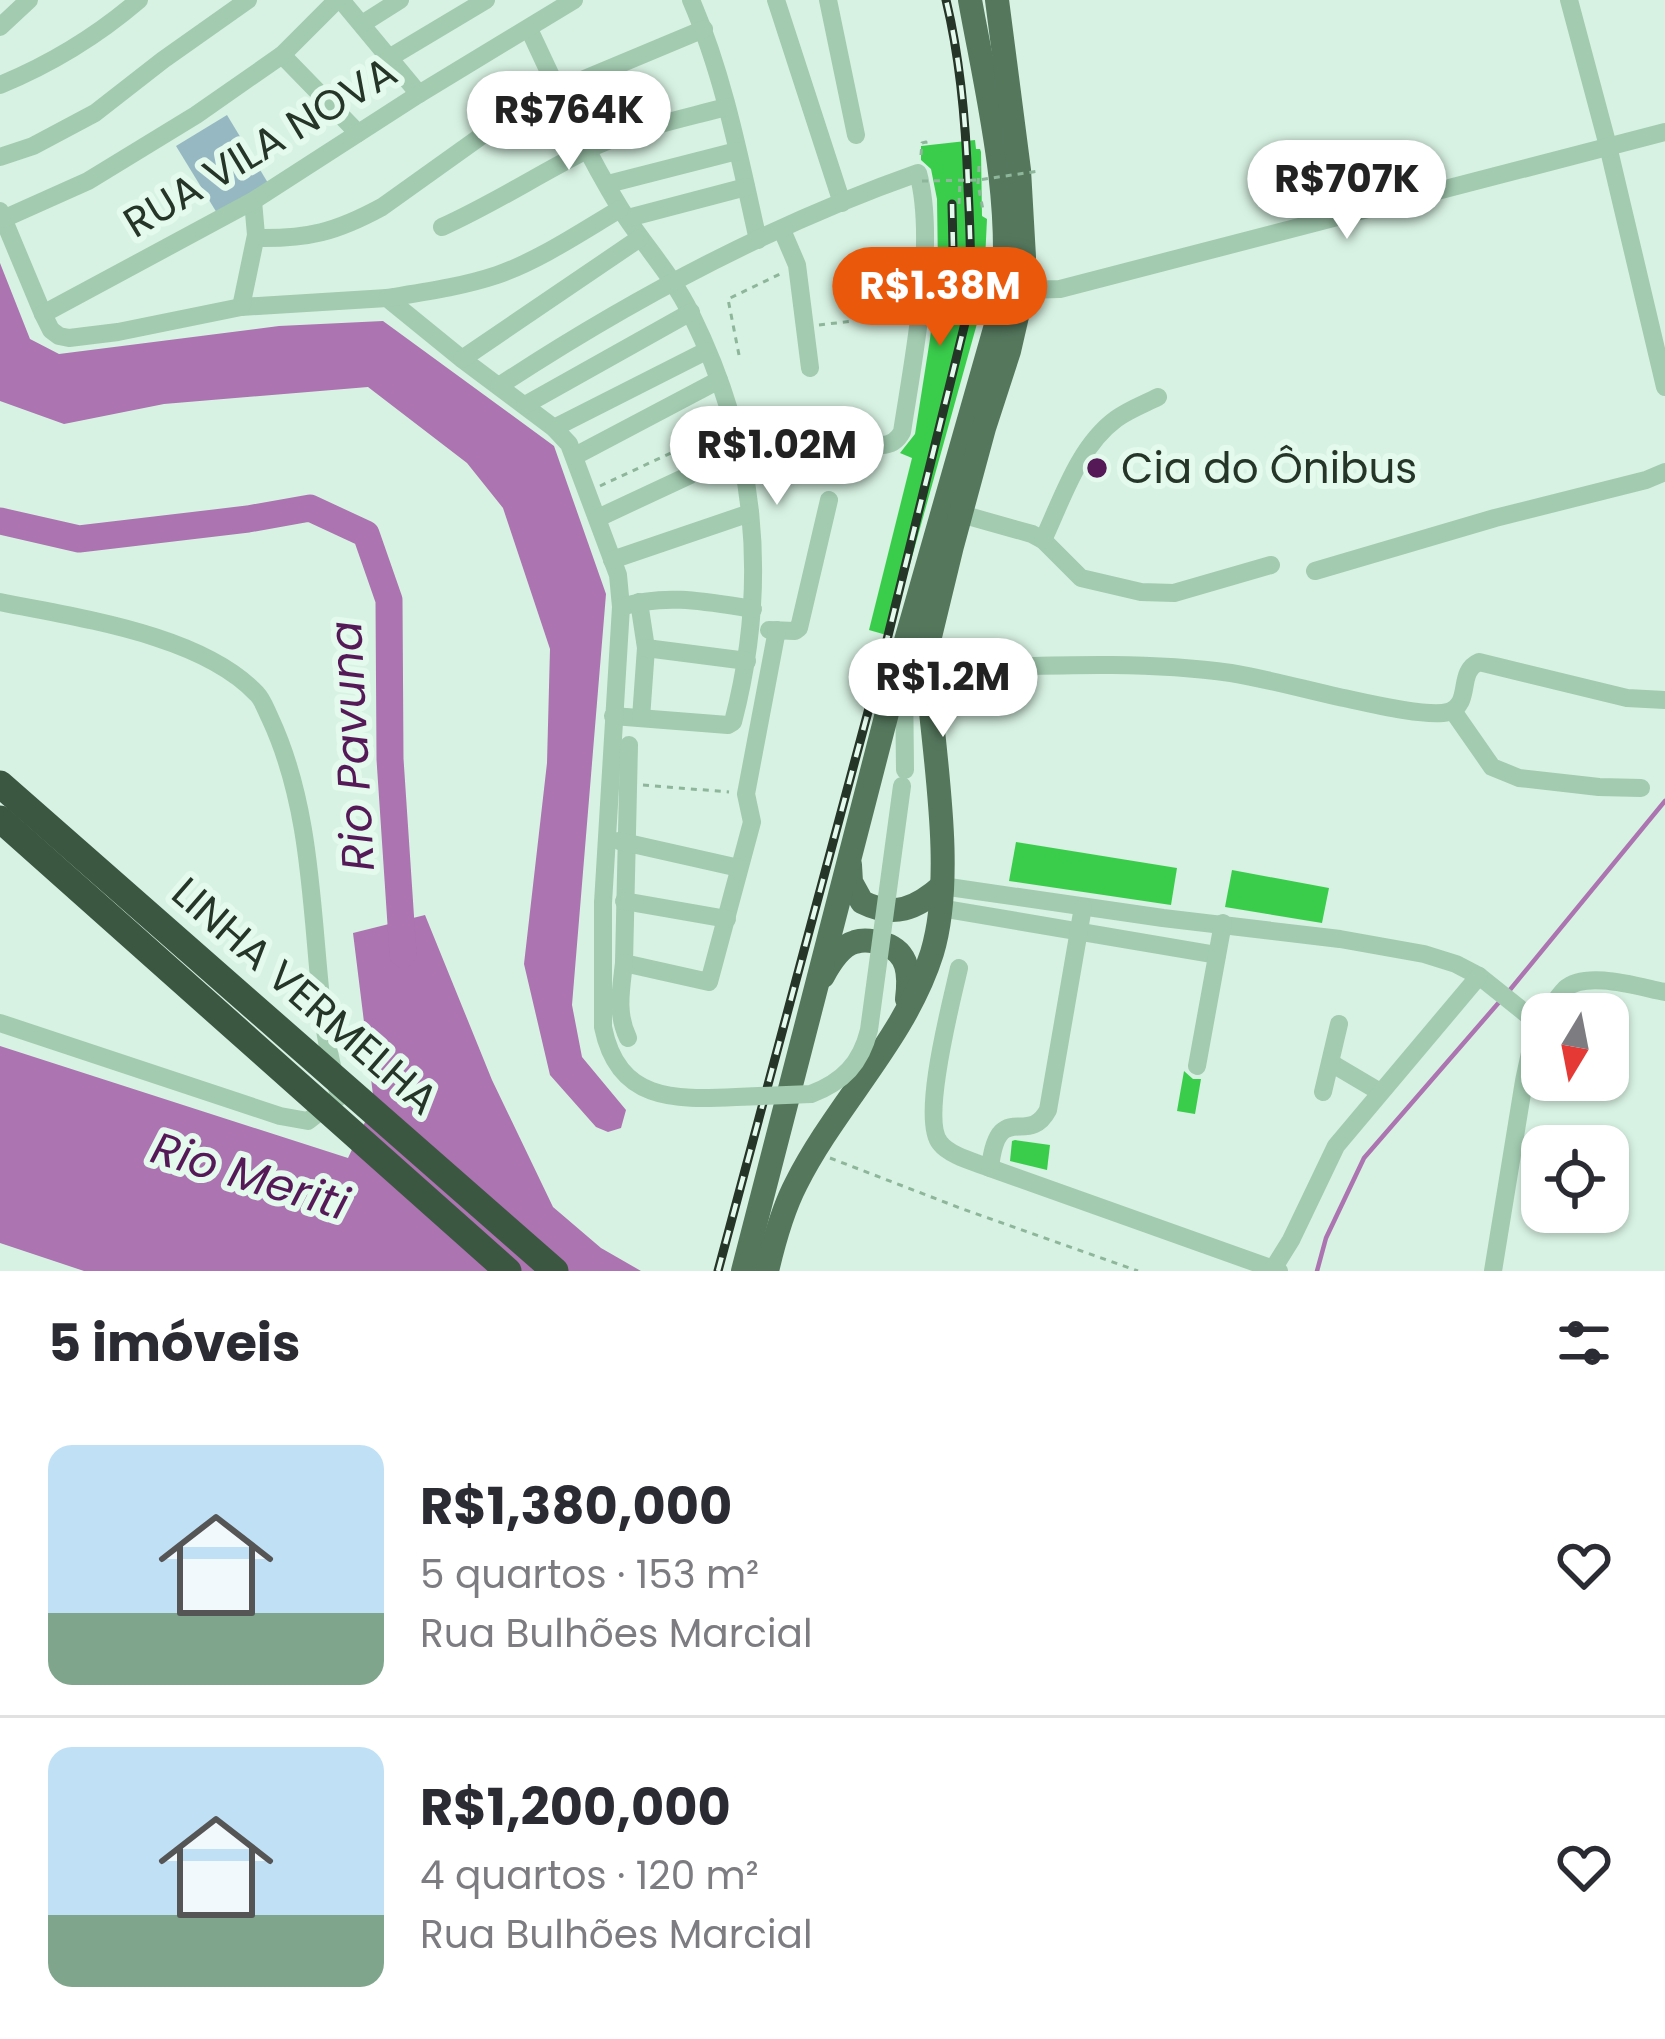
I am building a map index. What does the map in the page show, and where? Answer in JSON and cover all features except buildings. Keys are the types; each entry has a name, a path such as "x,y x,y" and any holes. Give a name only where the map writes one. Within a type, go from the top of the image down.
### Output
{"highway":[{"name":"LINHA VERMELHA","path":"0,784 555,1271"},
{"name":"LINHA VERMELHA","path":"0,819 508,1271"}],"main road":[{"path":"767,1271 797,1182 905,1013 932,955 942,857 928,645 953,469 994,339 1004,287 997,148 970,0"},
{"path":"743,1271 903,651 944,544 961,514 1023,290 1019,170 997,0"},
{"path":"849,857 855,893 873,908 904,910 941,897"},
{"path":"812,996 833,958 845,947 856,941 874,941 902,953 908,968 905,1013"}],"street":[{"path":"0,27 29,0"},
{"path":"0,85 86,41 139,0"},
{"path":"0,157 33,146 95,113 248,0"},
{"path":"419,94 339,0 282,56 196,115 88,181 1,215 51,330 69,338 241,307 387,298 460,286 501,274 624,214 746,187"},
{"path":"362,24 400,0"},
{"path":"389,58 486,0"},
{"path":"534,0 536,24 557,90 586,149 691,312 734,424 750,513 752,630 734,720 728,725 613,716"},
{"name":"RUA VILA NOVA","path":"43,314 253,201 574,0"},
{"path":"691,0 726,107 758,240"},
{"path":"776,0 842,203"},
{"path":"828,0 856,135"},
{"path":"1568,0 1665,387"},
{"path":"256,238 306,237 364,217 494,127 557,90 704,29"},
{"path":"282,56 358,133"},
{"path":"442,226 490,206 586,149 726,107"},
{"path":"1023,290 1060,289 1665,132"},
{"path":"608,184 737,151"},
{"path":"499,386 671,281 842,203 920,177 923,261 902,432 888,446 849,436"},
{"path":"241,307 256,238 253,201"},
{"path":"782,230 797,265 810,368"},
{"path":"462,359 640,238"},
{"path":"387,298 569,444 646,648 641,718"},
{"path":"525,405 691,312"},
{"path":"554,428 706,351"},
{"path":"575,456 719,380"},
{"path":"1043,541 1095,441 1115,420 1158,397"},
{"path":"1315,571 1665,472"},
{"path":"598,518 690,475"},
{"path":"752,630 795,632 800,628 829,500"},
{"path":"613,560 750,513"},
{"path":"961,514 1032,534 1082,578 1142,592 1174,593 1271,565"},
{"path":"630,605 695,599 753,609"},
{"path":"0,602 153,635 219,664 259,695 280,740 298,803 323,1020 339,1097 308,1121 280,1116 0,1022"},
{"path":"628,1037 620,1004 624,901 613,716 630,605"},
{"path":"624,963 710,982 752,822 746,794 777,630"},
{"path":"646,648 747,661"},
{"path":"903,651 904,778"},
{"path":"629,745 617,841 603,903 603,1027 613,1060 640,1087 660,1096 812,1094 848,1073 869,1030 904,778 928,681 1057,664 1201,670 1438,713 1453,711 1461,703 1469,667 1479,662 1627,698 1665,700"},
{"path":"1453,711 1492,767 1519,778 1641,788"},
{"path":"617,841 739,868"},
{"path":"941,897 1222,923 1424,954 1484,979 1521,1008"},
{"path":"941,897 1078,931 1217,955"},
{"path":"624,901 727,919"},
{"path":"990,1168 993,1143 1002,1130 1036,1124 1048,1110 1083,907"},
{"path":"1197,1066 1222,923"},
{"path":"959,968 932,1118 940,1144 990,1168 1276,1270 1336,1146 1484,979"},
{"path":"1562,993 1578,981 1592,979 1665,992"},
{"path":"1323,1092 1339,1024"},
{"path":"1331,1063 1380,1092"},
{"path":"1493,1271 1521,1099"}],"path":[{"path":"926,148 926,142 922,143 920,177 978,181 1039,171"},
{"path":"959,204 960,181"},
{"path":"978,181 983,208"},
{"path":"740,356 728,299 797,265"},
{"path":"805,327 853,321"},
{"path":"587,492 734,424"},
{"path":"626,783 746,794"},
{"path":"815,1153 1138,1271"}],"shaded area":[{"path":"227,115 271,188 220,218 176,146"}],"water":[{"path":"0,263 30,339 59,354 279,326 383,321 554,446 606,594 572,1005 582,1057 626,1110 621,1128 608,1132 596,1127 550,1075 524,964 547,763 550,649 503,508 467,463 368,387 164,404 64,424 0,401"},
{"name":"Rio Meriti","path":"425,915 492,1080 553,1207 601,1248 641,1271 84,1271 0,1243 0,1046 348,1158 374,1103 353,933"}],"waterway":[{"name":"Rio Pavuna","path":"0,521 79,539 310,508 366,534 389,600 390,759 403,954"},
{"path":"1509,991 1665,801"},
{"path":"1317,1271 1326,1238 1364,1158 1501,1000"}],"railway":[{"path":"718,1271 883,656 966,319 970,286 966,140 946,0"},
{"path":"952,204 954,294"}],"place":[{"name":"Cia do Ônibus","path":"1097,468"}]}
